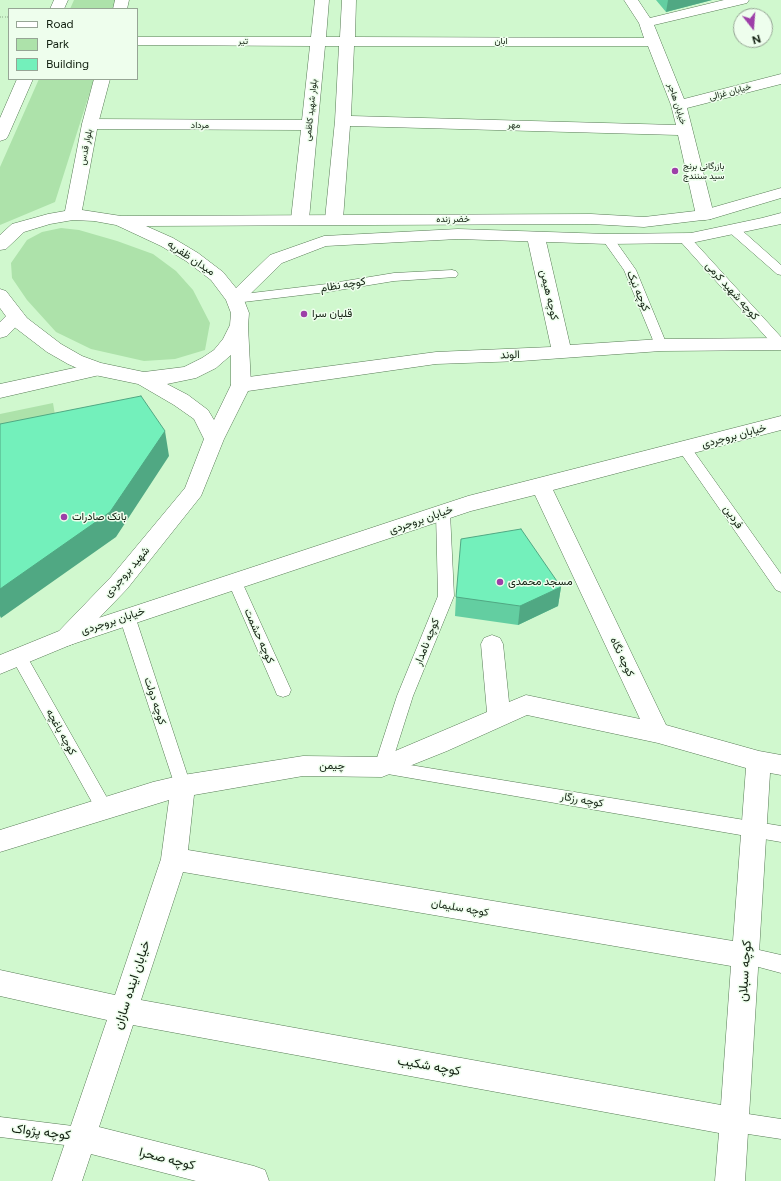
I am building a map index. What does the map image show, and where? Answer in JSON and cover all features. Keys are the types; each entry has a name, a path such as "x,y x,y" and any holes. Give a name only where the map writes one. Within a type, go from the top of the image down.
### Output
{"street":[{"name":"بلوار شهید کاظمی","path":"300,219 322,0"},
{"path":"334,219 343,121 349,0"},
{"name":"خیابان هاجر","path":"631,0 646,23 679,105 705,215"},
{"path":"646,23 742,0"},
{"name":"تیر","path":"138,41 348,41"},
{"name":"ابان","path":"348,41 654,42"},
{"name":"خیابان غزالی","path":"679,105 781,79"},
{"path":"0,136 25,80"},
{"name":"بلوار قدس","path":"73,216 90,124 102,80"},
{"name":"مهر","path":"343,121 685,130"},
{"name":"مرداد","path":"90,124 310,125"},
{"name":"خضر زنده","path":"120,221 300,219 591,219 644,222 705,215 781,193"},
{"name":"میدان ظفریه","path":"0,245 18,228 48,219 73,216 94,216 120,221 168,242 192,257 217,276 235,299 240,313 238,325 231,342 221,354 208,363 189,373 144,379 97,369 75,360 54,348 10,313 0,295"},
{"name":"خضر زنده","path":"235,299 276,258 324,241 458,234 608,239 684,238 781,218"},
{"name":"کوچه هیمن","path":"536,237 562,352"},
{"path":"0,332 10,313"},
{"path":"238,325 241,385"},
{"name":"الوند","path":"241,385 436,358 661,346 781,344"},
{"path":"0,391 97,369"},
{"path":"144,379 181,400 201,415 214,439"},
{"name":"شهید بروجردی","path":"9,661 67,637 119,583 194,491 214,439 241,385"},
{"name":"خیابان بروجردی","path":"67,637 468,504 686,449 781,423"},
{"name":"کوچه نگاه","path":"541,486 658,733"},
{"path":"492,644 499,717"},
{"name":"چیمن","path":"0,841 153,793 183,786 303,766 382,767 439,744 526,705 658,733"},
{"path":"658,733 770,763"},
{"name":"کوچه سبلان","path":"730,1181 755,830 770,763"},
{"name":"خیابان اینده سازان","path":"67,1181 174,859 183,786"},
{"name":"کوچه سلیمان","path":"174,859 746,956"},
{"name":"کوچه شکیب","path":"0,983 124,1010 734,1122"},
{"name":"کوچه صحرا","path":"81,1137 254,1181"}],"lane":[{"path":"733,229 781,271"},
{"name":"کوچه شهید کرمی","path":"684,238 781,344"},
{"name":"کوچه نیک","path":"608,239 630,270 661,346"},
{"name":"کوچه نظام","path":"235,299 327,288 394,277 452,274"},
{"name":"فردین","path":"686,449 781,586"},
{"name":"کوچه نامدار","path":"382,767 405,696 446,596 443,513"},
{"name":"کوچه حشمت","path":"235,582 283,690"},
{"name":"کوچه دولت","path":"127,616 183,786"},
{"name":"کوچه باغچه","path":"9,661 104,808"},
{"name":"کوچه رزگار","path":"382,767 781,834"},
{"path":"746,956 781,964"},
{"path":"734,1122 781,1129"},
{"name":"کوچه پژواک","path":"0,1127 81,1137"}],"green space":[{"path":"74,0 119,0 117,8 70,8"},
{"path":"39,80 94,80 55,202 0,225 0,167"},
{"path":"61,228 79,230 117,241 153,254 176,271 193,290 210,323 205,350 175,359 144,361 91,349 56,332 27,300 12,278 11,263 27,240 42,232"},
{"path":"53,403 58,433 0,445 0,414"}],"building":[{"name":"بانک صادرات","path":"141,396 165,431 110,512 0,589 0,424"},
{"name":"مسجد محمدی","path":"521,529 561,587 520,606 456,597 461,539"}],"place":[{"name":"بازرگانی برنج سید سنندج","path":"675,171"},
{"name":"قلیان سرا","path":"304,314"},
{"name":"بانک صادرات","path":"64,517"},
{"name":"مسجد محمدی","path":"500,582"}]}
